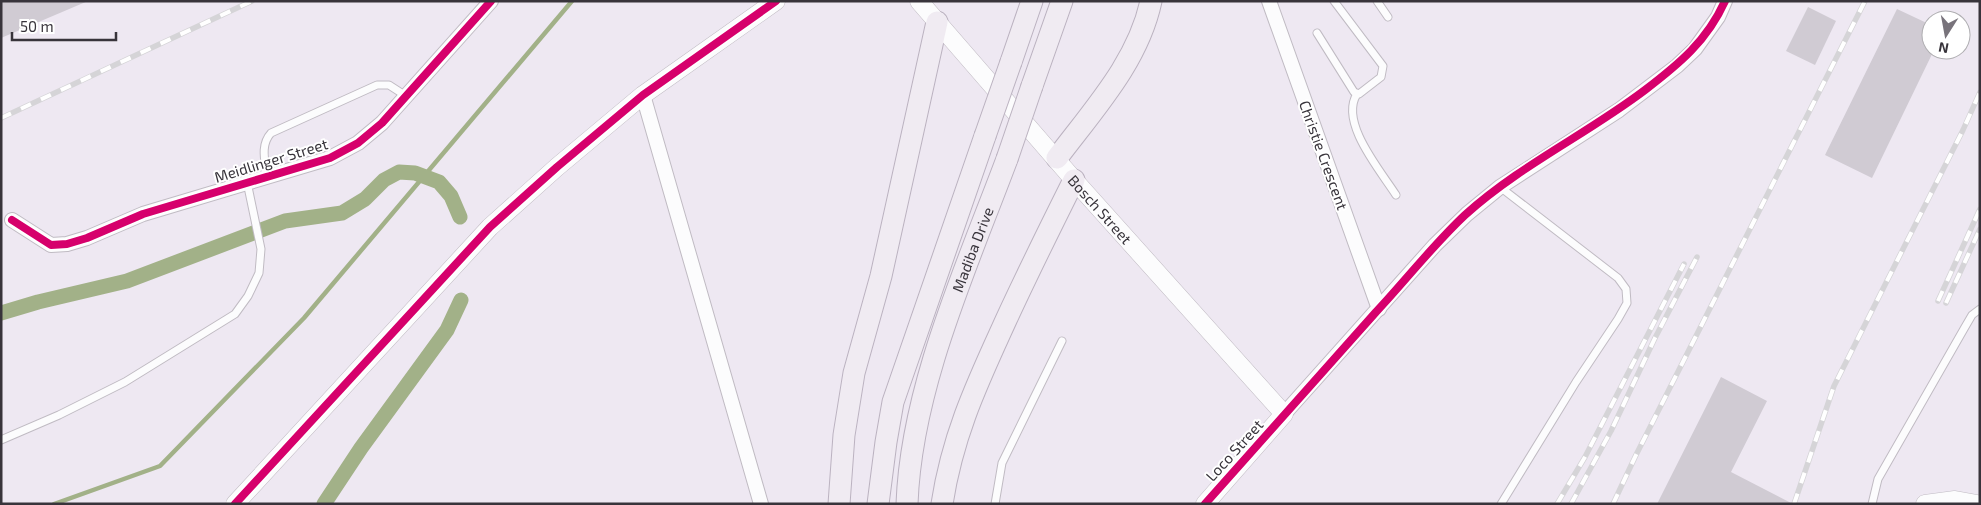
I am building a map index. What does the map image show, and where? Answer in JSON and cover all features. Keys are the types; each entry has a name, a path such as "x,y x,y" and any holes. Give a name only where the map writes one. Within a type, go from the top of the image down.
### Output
{"main road":[{"name":"Madiba Drive","path":"878,504 893,402 1032,1"},
{"name":"Madiba Drive","path":"907,504 908,484 921,410 937,348 1007,159 1062,1"},
{"path":"1056,158 1111,87 1129,59 1151,1"},
{"path":"839,504 844,435 854,373 881,276 937,22"},
{"path":"942,504 955,442 972,395 1026,276 1074,180"}],"street":[{"name":"Meidlinger Street","path":"12,220 51,245 66,244 86,238 143,214 330,158 358,143 382,123 490,1"},
{"path":"234,504 490,227 557,167 644,95 776,1"},
{"name":"Bosch Street","path":"919,1 1074,180 1284,414"},
{"name":"Christie Crescent","path":"1269,1 1379,310"},
{"path":"1284,414 1379,310 1435,244 1467,214 1500,187 1619,110 1677,66 1695,49 1718,17 1725,1"},
{"path":"644,95 761,504"},
{"name":"Loco Street","path":"1204,504 1284,414"},
{"path":"1925,504 1955,500 1977,504"}],"lane":[{"path":"1334,1 1383,66 1381,77 1357,94 1353,100 1351,114 1356,132 1396,196"},
{"path":"1376,1 1388,17"},
{"path":"1316,33 1349,87 1357,94"},
{"path":"267,177 263,145 271,133 377,85 389,85 406,96"},
{"path":"1,440 59,415 125,382 235,314 248,296 259,273 261,249 247,182"},
{"path":"1500,187 1618,278 1626,289 1627,303 1501,504"},
{"path":"1872,504 1878,480 1972,315 1980,309"},
{"path":"995,504 1002,464 1062,341"}],"building":[{"path":"1,1 88,1 1,38"},
{"path":"1808,7 1836,21 1815,65 1786,51"},
{"path":"1897,9 1921,20 1921,60 1929,60 1872,178 1825,155"},
{"path":"1721,377 1767,401 1731,472 1793,504 1657,504"}],"waterway":[{"path":"54,504 160,466 304,318 572,1"},
{"path":"1,313 38,302 127,281 285,221 342,213 365,199 384,180 399,172 415,173 439,182 451,196 460,217"},
{"path":"324,504 361,448 447,330 461,300"}],"railway":[{"path":"1,118 252,1"},
{"path":"1613,504 1865,1"},
{"path":"1794,504 1834,386 1963,130 1980,92"},
{"path":"1938,301 1980,209"},
{"path":"1946,303 1980,229"},
{"path":"1571,504 1611,431 1655,338 1697,257"},
{"path":"1557,504 1585,457 1684,264"}],"cycle path":[{"path":"12,220 51,245 67,244 87,238 143,214 330,158 358,143 382,123 491,1"},
{"path":"235,504 490,227 557,167 643,95 776,1"},
{"path":"1205,504 1453,226 1486,197 1508,181 1623,106 1669,71 1701,40 1725,1"}]}
